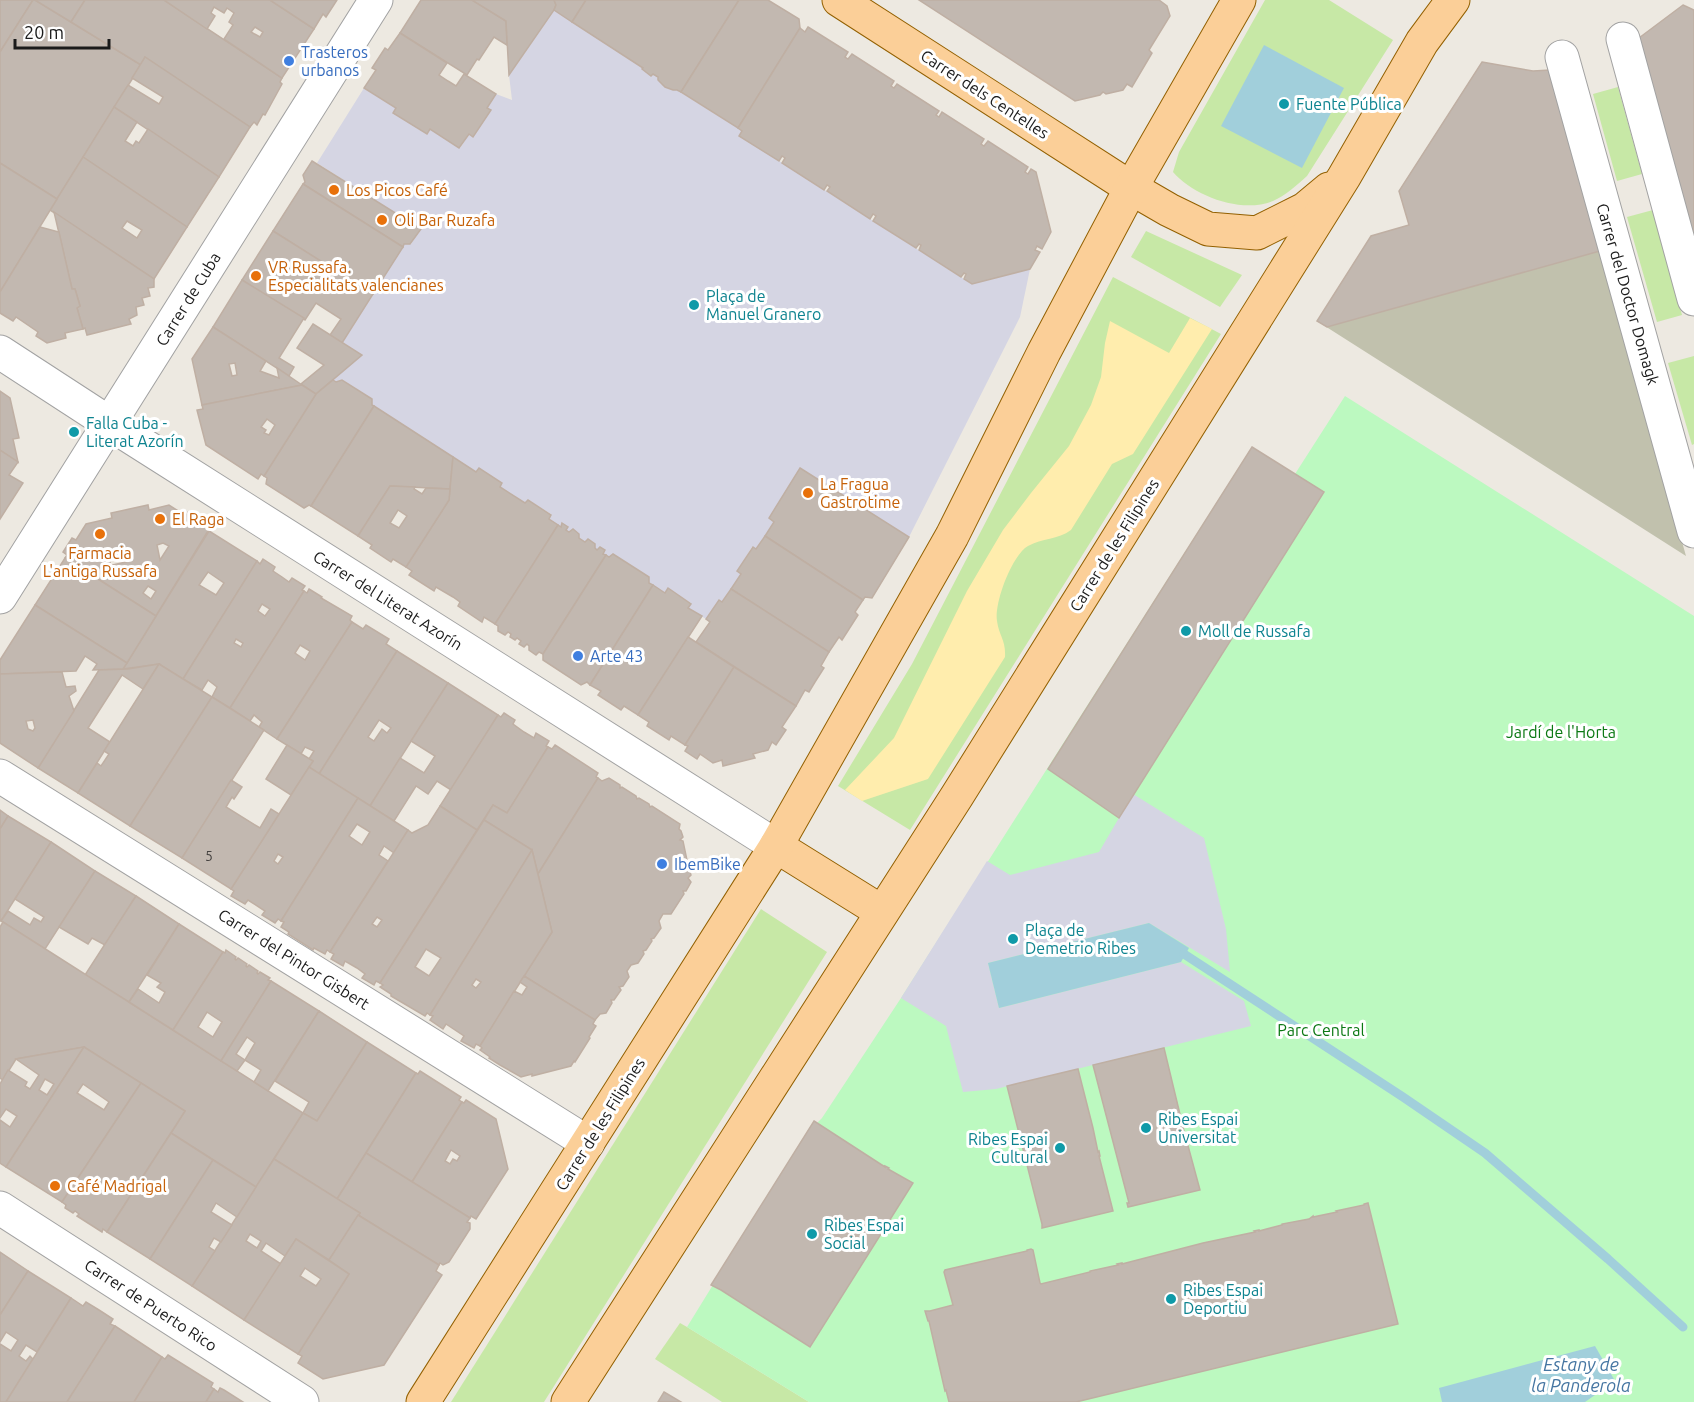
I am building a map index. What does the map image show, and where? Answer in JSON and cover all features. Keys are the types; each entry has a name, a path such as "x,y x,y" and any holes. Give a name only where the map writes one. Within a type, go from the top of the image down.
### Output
{"main road":[{"name":"Carrer dels Centelles","path":"839,0 1131,188"},
{"name":"Carrer de les Filipines","path":"423,1402 776,846 952,536 1131,188 1239,0"},
{"name":"Carrer de les Filipines","path":"568,1402 882,912 1344,177 1422,42 1453,0"},
{"name":"Carrer de les Filipines","path":"1131,188 1168,210 1208,229 1257,232 1305,209 1344,177"},
{"path":"776,846 882,912"}],"street":[{"name":"Carrer de Cuba","path":"0,597 376,0"},
{"path":"1623,39 1694,299"},
{"name":"Carrer del Doctor Domagk","path":"1562,57 1694,531"},
{"name":"Carrer del Literat Azorín","path":"0,352 776,846"},
{"name":"Carrer del Pintor Gisbert","path":"0,776 588,1143"},
{"name":"Carrer de Puerto Rico","path":"0,1208 302,1402"}],"shaded area":[{"name":"Plaça de Manuel Granero","path":"554,10 658,77 665,87 677,90 738,128 742,131 740,136 972,284 1030,269 1020,317 909,537 800,468 769,518 774,522 756,549 752,547 737,571 741,574 722,602 719,600 706,619 688,608 691,603 668,589 665,593 649,583 649,577 613,554 609,557 603,554 605,550 600,547 597,550 595,544 589,540 585,542 573,530 569,532 566,530 568,527 563,524 561,527 549,519 551,514 528,500 525,503 500,487 502,483 479,468 476,472 372,405 372,399 342,380 336,382 333,380 361,355 342,343 404,244 411,244 420,229 317,163 364,88 460,148 469,134 473,137 490,110 487,108 496,94 512,100 509,75"},
{"path":"1482,62 1533,71 1550,70 1686,556 1317,321 1371,236 1409,225 1399,191"},
{"name":"Plaça de Demetrio Ribes","path":"1133,794 1204,838 1226,929 1230,972 1149,923 988,963 999,1008 1181,962 1244,1001 1251,1026 996,1089 963,1092 946,1026 901,998 987,861 1010,875 1099,852"}],"green space":[{"path":"1265,0 1329,0 1393,40 1307,176 1273,201 1247,205 1233,204 1205,195 1182,181 1173,172 1179,152"},
{"path":"1618,87 1642,174 1617,181 1593,94"},
{"path":"1653,210 1682,315 1657,322 1627,217"},
{"path":"1146,231 1242,275 1220,307 1131,257"},
{"path":"1113,277 1221,334 910,830 838,786 912,664"},
{"path":"1694,356 1694,444 1692,445 1668,363"},
{"name":"Parc Central","path":"1345,396 1694,616 1694,1402 809,1402 687,1327 814,1121 817,1123 822,1118 901,998 1252,447 1295,474"},
{"path":"761,909 827,952 544,1402 451,1402"},
{"path":"680,1323 809,1402 722,1402 655,1359"}],"sand":[{"path":"1190,318 1212,329 1133,454 1112,464 1071,530 1061,536 1028,546 1010,569 1001,592 997,613 1005,657 928,779 862,801 845,790 894,738 967,591 1003,530 1069,446 1091,405 1101,377 1110,321 1169,353"}],"water":[{"path":"1264,45 1344,88 1302,168 1221,126"},
{"path":"1149,923 1189,948 1181,962 999,1008 988,963"},
{"name":"Estany de la Panderola","path":"1595,1346 1615,1381 1585,1402 1442,1402 1439,1388"}],"building":[{"path":"0,0 33,0 0,52"},
{"path":"33,0 141,65 57,199 0,163 0,52"},
{"path":"35,0 85,0 71,22"},
{"path":"85,0 164,0 282,78 280,82 282,84 265,115 263,114 257,125 254,122 250,127 145,57 141,65 71,22"},
{"path":"164,0 270,0 314,29 282,78 224,39 233,25 229,22 234,13 227,8 224,13 214,7 211,13 215,16 207,29","holes":["255,27 263,32 260,37 251,32"]},
{"path":"270,0 337,0 326,17 323,14 314,29"},
{"path":"421,0 472,0 506,21 507,45 494,37 467,75 400,33"},
{"path":"472,0 554,0 556,5 509,75 506,21"},
{"path":"554,0 586,0 572,22 554,10 556,5"},
{"path":"586,0 739,0 681,92 665,87 658,77 653,74 651,76 643,68 572,22"},
{"path":"739,0 768,0 799,19 800,28 738,128 681,92"},
{"path":"919,0 1159,0 1167,6 1170,16 1149,50 1152,53 1132,87 1127,84 1123,90 1106,94 1103,92 1100,95 1075,101"},
{"path":"1683,5 1694,10 1694,253 1639,38"},
{"path":"808,27 848,52 845,57 848,59 852,54 894,81 891,86 894,88 897,84 939,111 936,115 939,117 942,112 984,139 981,144 984,146 988,141 1028,167 1025,172 1028,174 1031,169 1036,172 1051,232 1042,249 1037,246 1035,250 1040,252 1030,269 972,284 964,279 966,274 964,273 961,277 919,250 921,245 919,244 916,248 873,221 876,216 873,214 870,219 827,191 830,187 827,185 824,190 782,163 785,158 782,156 779,161 739,136 742,131 738,128 800,28 805,32"},
{"path":"400,33 447,63 439,75 448,81 456,86 464,74 496,94 487,108 491,110 473,137 469,134 459,148 430,129 427,134 393,113 396,108 364,88 376,70 372,68 385,48 388,50"},
{"path":"145,57 250,127 219,177 114,107 128,85 159,104 163,97 132,78"},
{"path":"1482,62 1533,71 1550,70 1600,251 1327,327 1317,321 1371,236 1409,225 1399,191"},
{"path":"114,107 137,122 125,141 133,146 136,141 139,143 148,129 219,177 187,227 83,157"},
{"path":"83,157 187,227 154,279 50,210","holes":["127,221 142,230 137,238 122,228"]},
{"path":"312,161 421,229 410,244 404,244 403,247 303,184 305,182 303,175"},
{"path":"0,163 57,199 0,292"},
{"path":"303,184 403,247 373,294 273,231"},
{"path":"54,212 154,279 154,287 148,288 150,296 142,298 144,305 136,307 137,315 129,319 131,324 87,335 77,308 80,306 75,289 72,289"},
{"path":"40,227 59,232 72,289 75,289 80,306 77,308 83,329 65,333 66,338 47,343 36,336 38,332 16,317 13,321 0,313 0,292"},
{"path":"273,231 373,294 342,343 330,335 341,319 316,303 305,320 242,280"},
{"path":"242,280 304,318 279,358 294,367 289,376 213,327"},
{"path":"313,324 362,355 316,394 301,384 324,365 297,348"},
{"path":"213,327 266,361 260,371 279,378 277,368 302,385 202,405 192,359","holes":["235,363 237,375 232,376 229,364"]},
{"path":"333,380 336,382 342,380 372,399 374,406 311,506 304,508 266,484 267,478 264,476 316,394"},
{"path":"302,385 316,394 264,476 261,474 258,479 206,445 197,410 203,409 202,405","holes":["267,419 275,425 269,435 264,433 266,430 261,427"]},
{"path":"0,391 10,398 19,438 13,439 18,462 0,450"},
{"path":"374,406 453,457 450,489 390,486 358,536 311,506"},
{"name":"Moll de Russafa","path":"1252,447 1324,492 1119,818 1048,769"},
{"path":"0,450 18,462 9,475 23,483 0,519"},
{"path":"453,457 476,472 479,468 502,483 500,487 525,503 528,500 551,515 549,519 558,525 495,624 484,617 482,622 458,606 460,602 453,597 436,587 434,591 409,575 412,571 406,567 449,500"},
{"path":"800,468 909,537 872,598 865,597 863,600 765,536 774,522 769,518"},
{"path":"390,486 415,487 414,489 422,494 426,488 450,489 449,500 406,567 393,559 391,562 370,548 372,545 358,536","holes":["398,510 407,516 399,528 390,523"]},
{"path":"148,505 149,510 169,505 186,516 188,512 211,526 156,616 65,558 67,555 63,552 72,538 76,540 86,524 112,518 111,513","holes":["163,543 169,546 160,560 157,545","125,557 126,562 108,566 112,559","148,586 156,591 151,599 143,593"]},
{"path":"562,523 568,527 566,530 569,532 573,529 579,534 579,538 585,542 588,539 595,544 597,550 600,547 605,550 603,554 606,555 543,654 539,652 536,655 529,650 527,644 524,647 519,644 521,641 510,637 511,634 508,632 505,635 498,631 498,626 495,624 558,525 561,527"},
{"path":"209,531 257,561 183,679 159,664 123,669","holes":["208,572 224,583 216,595 199,585"]},
{"path":"765,536 863,600 855,612 858,615 842,640 839,637 829,652 731,589 741,574 737,571 753,547 756,549"},
{"path":"613,554 649,577 649,583 653,585 590,685 587,682 581,685 543,660 543,654 606,555 609,557"},
{"path":"65,558 156,616 127,663 35,605"},
{"path":"263,559 275,567 273,571 289,582 292,578 305,586 302,590 304,591 230,708 212,697 217,687 208,680 202,690 183,679 257,561 260,564","holes":["262,604 270,609 265,616 258,611","236,639 243,643 241,647 234,643"]},
{"path":"653,585 665,593 668,588 691,604 688,608 702,616 638,715 624,706 621,710 598,695 601,691 590,685"},
{"path":"309,589 352,616 350,620 352,622 277,739 259,727 262,722 254,715 250,721 230,708 304,591 307,593","holes":["300,645 310,651 305,660 295,653"]},
{"path":"731,589 829,652 821,666 824,668 809,692 805,690 796,706 696,642 710,622 706,619 719,600 722,602"},
{"path":"35,605 127,663 123,669 93,670 97,664 85,656 76,671 0,674 0,660"},
{"path":"352,622 363,629 366,625 389,639 386,644 397,651 319,774 309,767 313,761 309,759 314,751 305,747 301,754 277,739"},
{"path":"688,637 734,667 685,745 671,736 669,740 647,726 649,722 638,715"},
{"path":"397,651 448,683 370,806 319,774","holes":["379,720 391,728 387,733 382,729 374,741 368,737"]},
{"path":"159,664 143,689 122,675 88,728 110,742 78,793 38,768 99,670 128,669"},
{"path":"159,664 212,697 130,826 78,793 97,763 101,766 109,754 104,751"},
{"path":"734,667 796,706 782,727 786,730 776,745 772,742 768,750 753,754 755,758 723,766 722,760 713,763 700,754 697,759 685,751 688,746 685,745"},
{"path":"62,672 66,687 75,686 76,691 69,696 74,711 38,768 0,743 0,674","holes":["33,720 35,728 33,731 28,729 26,721"]},
{"path":"448,683 498,715 451,790 437,781 428,794 416,786 394,821 370,806 400,758 424,773 435,756 411,741"},
{"path":"212,697 264,730 182,858 130,826"},
{"path":"504,713 515,720 513,724 524,732 534,738 536,733 549,741 546,746 548,747 507,813 493,805 477,830 440,806 498,715 501,717"},
{"path":"287,745 313,761 291,795 266,779"},
{"path":"555,745 598,773 596,777 598,778 538,874 532,850 484,820 493,805 507,813 548,747 552,749"},
{"path":"309,767 358,798 281,921 278,919 275,923 262,915 265,911 248,900 245,904 231,896 234,891 231,889","holes":["278,854 283,857 278,864 274,861"]},
{"path":"598,778 602,781 609,778 620,785 620,788 622,787 637,799 639,798 680,824 679,829 683,837 680,840 683,841 688,865 686,868 689,869 691,875 688,878 691,882 686,891 683,891 684,894 671,914 663,914 659,921 661,928 643,951 644,954 638,963 631,965 627,971 629,977 623,986 619,987 621,990 614,1000 611,1000 612,1003 606,1013 600,1014 595,1020 524,976 552,932 538,874"},
{"path":"231,780 242,787 226,807 260,828 271,809 279,814 231,889 182,858"},
{"path":"358,798 408,830 394,853 384,846 379,855 388,861 330,952 327,950 325,954 314,948 313,950 288,934 289,932 281,927 284,922 281,921","holes":["357,824 370,832 362,845 349,836"]},
{"path":"440,806 477,830 380,983 376,981 374,985 362,978 365,974 357,968 345,961 343,966 331,959 334,954 330,952 408,830 412,833 428,825","holes":["377,917 382,920 377,927 372,924"]},
{"path":"0,810 8,816 0,829"},
{"path":"8,816 51,842 1,921 0,829"},
{"path":"484,820 532,850 430,1015 427,1013 425,1016 391,996 380,987 383,985 380,983","holes":["426,949 441,958 429,976 415,967"]},
{"path":"51,842 95,871 45,949 1,921 8,911 30,925 34,918 41,922 44,917 15,899"},
{"path":"532,850 552,932 480,1046 476,1044 474,1048 461,1041 464,1036 446,1024 443,1029 430,1020 433,1016 430,1015","holes":["476,979 481,982 476,988 472,985"]},
{"path":"95,871 136,896 105,945 92,938 88,944 59,927"},
{"path":"136,896 179,924 129,1002 85,975"},
{"path":"3,922 303,1113 256,1187 171,1133 185,1111 84,1047 16,1059 3,1080 0,1078 0,927"},
{"path":"179,924 223,952 173,1030 129,1002 138,989 159,1003 165,992 157,987 161,983 147,975"},
{"path":"226,950 236,957 236,960 238,958 247,964 247,967 249,965 258,971 258,974 260,972 271,981 221,1061 173,1030 223,952 225,953","holes":["207,1012 222,1022 213,1037 198,1027"]},
{"path":"524,976 595,1020 593,1024 596,1026 590,1038 571,1066 521,1077 480,1050 482,1048 480,1046 514,991 522,995 527,987 520,982"},
{"path":"271,981 319,1011 268,1091 254,1082 261,1070 245,1060 237,1071 221,1061","holes":["247,1037 255,1043 245,1060 236,1054"]},
{"path":"319,1011 367,1042 317,1121 303,1113 309,1102 275,1081"},
{"path":"367,1042 416,1073 337,1199 274,1159 303,1113 317,1121"},
{"path":"84,1047 6,1167 0,1163 0,1120 10,1127 17,1116 6,1109 0,1118 0,1084 8,1070 27,1082 25,1086 30,1089 39,1075 16,1059","holes":["45,1079 54,1084 47,1095 39,1090"]},
{"path":"84,1047 141,1083 62,1202 6,1167","holes":["83,1084 109,1102 104,1110 77,1093"]},
{"name":"Ribes Espai Universitat","path":"1164,1048 1200,1190 1128,1207 1127,1203 1129,1203 1093,1065"},
{"name":"Ribes Espai Cultural","path":"1078,1069 1113,1211 1042,1228 1007,1086"},
{"path":"420,1071 461,1097 459,1100 462,1102 412,1182 366,1153 416,1073"},
{"path":"141,1083 185,1111 107,1232 103,1229 102,1232 77,1216 79,1214 75,1211 73,1213 65,1208 66,1205 62,1202"},
{"path":"466,1100 496,1119 508,1169 476,1219 471,1216 470,1218 412,1182 462,1102","holes":["451,1150 460,1156 457,1161 453,1159 450,1164 445,1161"]},
{"name":"Ribes Espai Social","path":"814,1121 913,1183 810,1347 711,1285"},
{"path":"171,1133 213,1160 150,1259 107,1232"},
{"path":"366,1153 470,1218 467,1222 470,1223 470,1229 449,1262 439,1265 358,1215 360,1213 337,1199"},
{"path":"274,1159 360,1213 329,1260 296,1239 285,1256 266,1243 261,1251 281,1264 244,1320 192,1286","holes":["250,1234 261,1241 257,1248 246,1241"]},
{"path":"213,1160 256,1187 237,1217 216,1203 211,1212 232,1225 221,1242 214,1238 209,1247 215,1251 192,1286 150,1259"},
{"name":"Ribes Espai Deportiu","path":"1368,1203 1398,1324 1076,1402 949,1402 925,1311 953,1305 945,1270 1031,1249 1041,1284"},
{"path":"358,1215 439,1265 436,1271 442,1275 384,1365 323,1379 298,1363 302,1356 298,1354 349,1274 329,1260"},
{"path":"296,1239 349,1274 298,1354 244,1320","holes":["305,1268 321,1279 316,1286 300,1276"]},
{"path":"0,1252 28,1271 0,1315"},
{"path":"28,1271 71,1298 37,1352 26,1345 19,1356 26,1361 30,1356 33,1359 6,1402 0,1402 0,1344 11,1351 18,1340 6,1332 0,1342 0,1315"},
{"path":"71,1298 83,1306 86,1302 99,1310 113,1319 110,1324 115,1326 85,1374 67,1402 6,1402"},
{"path":"115,1326 162,1357 134,1402 67,1402"},
{"path":"168,1355 213,1383 211,1387 214,1389 206,1402 134,1402 162,1357 165,1359"},
{"path":"220,1388 243,1402 206,1402 214,1389 218,1392"},
{"path":"664,1392 681,1402 658,1402"}],"waterway":[{"path":"1184,954 1485,1153 1683,1327"}],"place":[{"name":"Trasteros urbanos","path":"289,61"},
{"name":"Fuente Pública","path":"1284,104"},
{"name":"Los Picos Café","path":"334,190"},
{"name":"Oli Bar Ruzafa","path":"382,220"},
{"name":"VR Russafa. Especialitats valencianes","path":"256,276"},
{"name":"Plaça de Manuel Granero","path":"694,305"},
{"name":"Falla Cuba - Literat Azorín","path":"74,432"},
{"name":"La Fragua Gastrotime","path":"808,493"},
{"name":"El Raga","path":"160,519"},
{"name":"Farmacia L'antiga Russafa","path":"100,534"},
{"name":"Moll de Russafa","path":"1186,631"},
{"name":"Arte 43","path":"578,656"},
{"name":"IbemBike","path":"662,864"},
{"name":"Plaça de Demetrio Ribes","path":"1013,939"},
{"name":"Ribes Espai Universitat","path":"1146,1128"},
{"name":"Ribes Espai Cultural","path":"1060,1148"},
{"name":"Café Madrigal","path":"55,1186"},
{"name":"Ribes Espai Social","path":"812,1234"},
{"name":"Ribes Espai Deportiu","path":"1171,1299"}],"park label":[{"name":"Jardí de l'Horta","path":"1561,732"}]}
